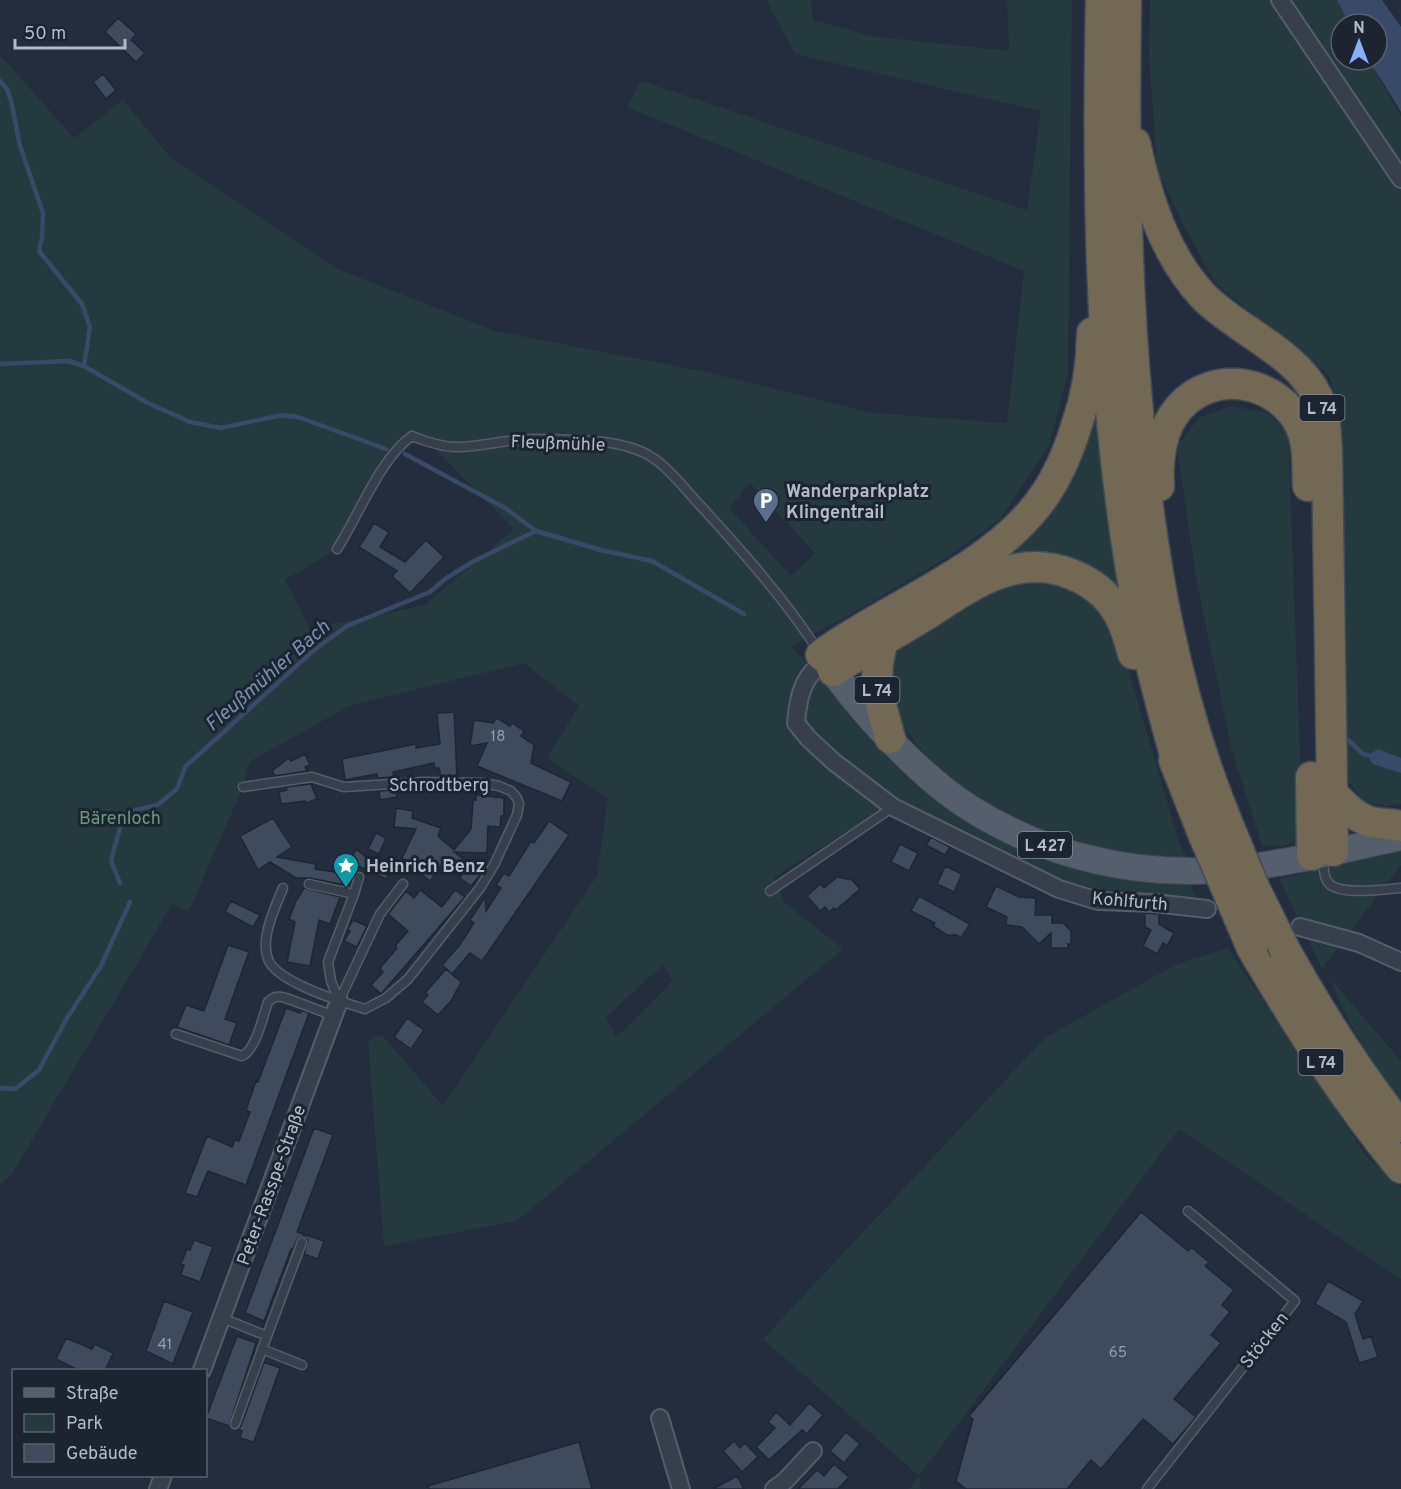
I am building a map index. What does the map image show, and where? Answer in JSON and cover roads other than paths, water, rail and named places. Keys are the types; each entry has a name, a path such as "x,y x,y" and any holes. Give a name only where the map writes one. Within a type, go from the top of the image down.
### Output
{"highway":[{"name":"L 74","path":"1101,0 1099,93 1101,216 1106,336 1116,459 1131,572 1148,651 1180,777"},
{"name":"L 74","path":"1126,0 1126,219 1131,336 1153,545 1182,685 1205,764 1218,835 1252,948 1316,1054 1401,1168"},
{"name":"L 74","path":"1125,93 1138,157 1161,229 1172,252 1187,276 1216,307 1301,372 1311,385 1323,411 1327,454 1332,793 1323,853"},
{"name":"L 74","path":"826,663 996,546 1023,521 1052,484 1072,442 1086,388 1092,337 1091,278 1101,216"},
{"name":"L 74","path":"1153,545 1160,506 1160,452 1169,423 1179,408 1205,388 1240,383 1261,389 1288,408 1301,428 1307,454 1323,853"},
{"name":"L 74","path":"826,663 883,641 982,582 1013,569 1047,568 1080,578 1100,591 1123,622 1145,693 1180,777 1218,835 1293,939 1336,1037 1373,1092 1401,1128"},
{"name":"L 74","path":"883,641 877,664 876,684 890,738"},
{"path":"1332,793 1351,812 1372,823 1401,826"}],"main road":[{"name":"L 427","path":"826,663 890,738 934,781 969,808 1010,831 1071,854 1126,866 1182,871 1232,869 1270,864 1401,837"}],"street":[{"path":"1280,0 1401,179"},
{"name":"Kohlfurth","path":"826,663 819,665 807,677 798,705 796,723 808,738 834,762 893,807 1059,889 1098,901 1154,903 1207,909"},
{"path":"1293,939 1359,943 1401,962"},
{"name":"Peter-Rasspe-Straße","path":"203,1369 337,1008"},
{"path":"660,1418 681,1489"},
{"path":"774,1489 785,1481 813,1451"}],"lane":[{"name":"Fleußmühle","path":"337,549 388,460 400,444 412,435 428,442 459,447 523,438 582,440 626,446 654,458 684,488 795,617 826,663"},
{"name":"Schrodtberg","path":"243,787 312,777 344,787 405,782 476,783 499,786 511,791 517,798 518,811 494,865 458,917 408,979 386,998 365,1009 337,1008 320,995 286,977 268,960 267,932 283,888"},
{"path":"770,891 893,807"},
{"path":"1323,853 1326,880 1331,886 1340,890 1401,888"},
{"path":"337,1008 328,962 354,894 358,877"},
{"path":"309,884 354,894"},
{"path":"337,1008 380,914 402,884"},
{"path":"176,1034 242,1056 252,1046 268,1002 272,998 278,996 337,1008"},
{"name":"Stöcken","path":"1147,1489 1295,1301 1188,1211"},
{"path":"236,1424 302,1242"},
{"path":"222,1318 267,1336"},
{"path":"262,1349 302,1365"}],"water":[{"path":"1337,0 1382,0 1401,27 1401,112 1376,72 1389,72 1389,12 1343,12"},
{"path":"1378,749 1401,758 1401,773 1373,764 1370,754"}],"waterway":[{"path":"0,81 7,89 11,101 20,146 43,213 39,251 82,304 90,327 84,366 146,402 190,422 221,428 282,415 298,417 386,449"},
{"path":"0,364 68,361 84,366"},
{"path":"405,454 505,508 536,531"},
{"name":"Fleußmühler Bach","path":"120,883 111,861 124,813 157,805 177,789 185,767 314,650 347,626 430,592 445,579 474,561 536,531 601,550 652,561 744,614"},
{"name":"Fleußmühler Bach","path":"1347,739 1363,754 1374,757"},
{"name":"Fleußmühler Bach","path":"0,1088 15,1089 39,1070 67,1018 101,966 130,902"}],"place":[{"name":"Wanderparkplatz Klingentrail","path":"766,524"},
{"name":"Heinrich Benz","path":"346,889"}],"park label":[{"name":"Bärenloch","path":"120,818"}]}
